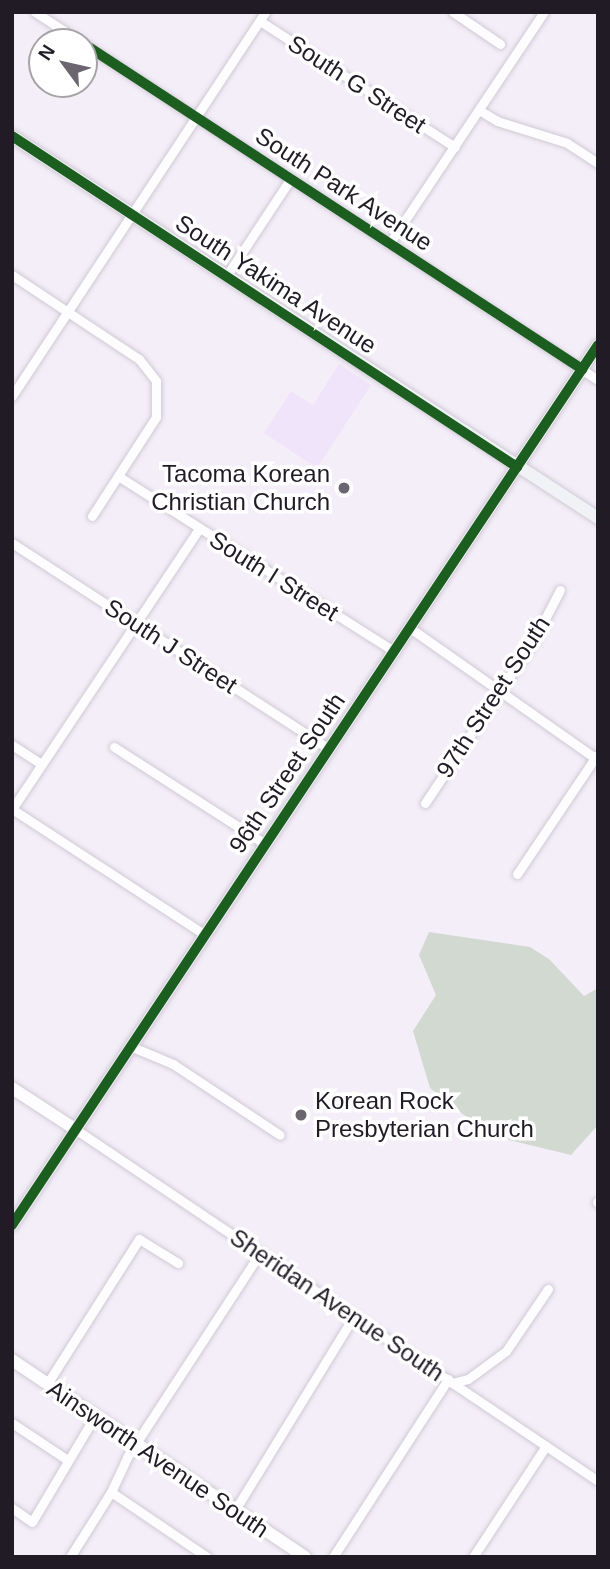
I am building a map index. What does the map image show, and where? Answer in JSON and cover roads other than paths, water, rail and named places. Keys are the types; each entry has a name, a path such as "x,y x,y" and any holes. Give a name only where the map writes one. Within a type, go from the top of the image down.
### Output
{"main road":[{"name":"South Yakima Avenue","path":"12,136 598,518"},
{"name":"96th Street South","path":"12,1225 598,345"}],"street":[{"name":"South Park Avenue","path":"35,12 59,28"},
{"path":"12,396 265,12"},
{"path":"453,12 500,44"},
{"path":"389,244 544,12"},
{"name":"South G Street","path":"260,21 455,147"},
{"name":"South Park Avenue","path":"98,54 598,380"},
{"path":"479,110 500,123 567,143 598,163"},
{"path":"226,275 291,178"},
{"path":"12,275 139,359 156,381 156,417 92,516"},
{"name":"South I Street","path":"118,476 395,652"},
{"path":"199,529 12,809 204,934"},
{"name":"South J Street","path":"12,543 328,750"},
{"name":"97th Street South","path":"425,803 536,638 560,590"},
{"path":"410,628 597,757 517,874"},
{"path":"12,745 41,764"},
{"path":"114,747 265,844"},
{"path":"130,1046 173,1064 280,1135"},
{"path":"12,1088 75,1129"},
{"name":"Sheridan Avenue South","path":"75,1129 598,1481"},
{"path":"47,1384 139,1239 178,1263"},
{"path":"84,1557 72,1554 111,1492 123,1463 138,1445 260,1253"},
{"path":"334,1557 450,1381 468,1379 506,1351 548,1289"},
{"path":"234,1510 354,1316"},
{"name":"Ainsworth Avenue South","path":"12,1360 305,1557"},
{"path":"12,1508 32,1522 66,1459 95,1416"},
{"path":"12,1423 66,1459"},
{"path":"473,1557 546,1446"},
{"path":"111,1492 207,1557"}],"place":[{"name":"Tacoma Korean Christian Church","path":"344,488"},
{"name":"Korean Rock Presbyterian Church","path":"301,1115"}]}
